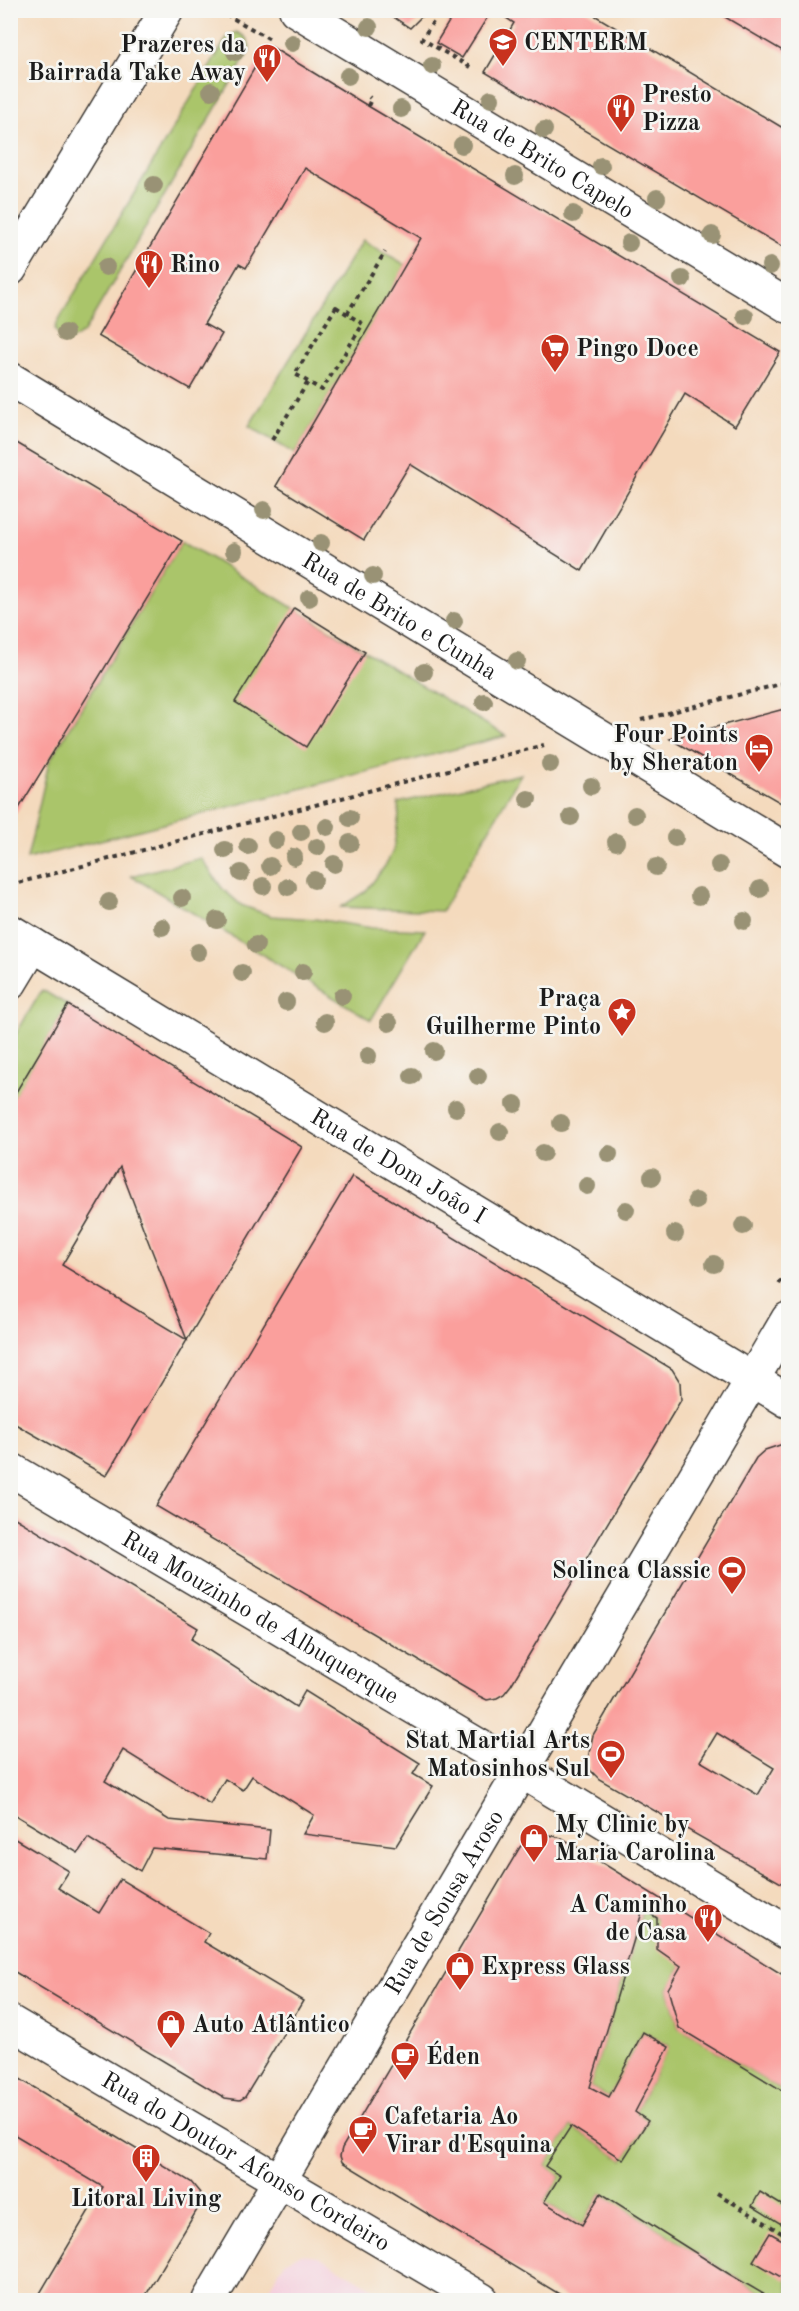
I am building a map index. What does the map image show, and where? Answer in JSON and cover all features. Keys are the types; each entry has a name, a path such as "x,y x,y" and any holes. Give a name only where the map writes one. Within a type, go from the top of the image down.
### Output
{"street":[{"path":"10,269 167,10"},
{"name":"Rua de Brito Capelo","path":"296,10 789,306"},
{"name":"Rua de Brito e Cunha","path":"10,379 789,851"},
{"path":"10,983 22,938"},
{"name":"Rua de Dom João I","path":"22,938 789,1401"},
{"name":"Rua de Sousa Aroso","path":"209,2301 789,1319"},
{"name":"Rua Mouzinho de Albuquerque","path":"10,1469 789,1933"},
{"name":"Rua do Doutor Afonso Cordeiro","path":"10,2022 482,2301"}],"path":[{"path":"218,10 272,40"},
{"path":"433,22 422,39 470,67"},
{"path":"347,314 385,252"},
{"path":"336,307 347,314 363,324 322,390 295,374 336,307"},
{"path":"272,440 308,382"},
{"path":"10,885 789,682"},
{"path":"717,2193 789,2237"}],"shaded area":[{"path":"301,2254 318,2256 394,2300 262,2300 286,2260"}],"green space":[{"path":"236,32 246,39 250,50 84,332 72,340 65,340 58,335 55,329 58,321 228,36"},
{"path":"362,240 406,265 295,454 249,426"},
{"path":"182,541 506,736 27,859 49,762"},
{"path":"521,774 442,911 341,907 366,891 385,866 393,851 399,815 398,803"},
{"path":"201,858 222,888 241,905 271,916 315,919 372,928 425,930 371,1020 131,876"},
{"path":"42,990 68,1005 11,1102 11,1042"},
{"path":"643,1909 657,1918 681,1966 668,1989 679,2028 788,2094 788,2300 774,2300 601,2193 582,2225 544,2202 560,2176 545,2166 571,2126 623,2160 648,2121 635,2112 669,2046 643,2032 609,2097 590,2087"}],"building":[{"path":"383,10 428,10 410,28"},
{"path":"456,10 492,10 462,58 436,43"},
{"path":"494,10 586,10 788,131 788,250 485,72 514,23"},
{"path":"713,10 788,10 788,54"},
{"name":"Pingo Doce","path":"268,45 780,352 735,426 685,394 582,571 410,464 364,540 276,486 421,238 305,168 246,268 239,264 204,324 222,334 190,389 98,336"},
{"path":"10,439 182,541 10,823"},
{"path":"294,608 365,652 306,747 235,702"},
{"name":"Four Points by Sheraton","path":"788,708 788,807 670,739"},
{"path":"68,1005 302,1147 106,1476 10,1421 10,1102","holes":["120,1167 187,1340 62,1265"]},
{"path":"352,1176 672,1369 680,1382 681,1400 511,1685 504,1694 497,1698 487,1700 479,1696 156,1506"},
{"name":"Solinca Classic","path":"783,1444 788,1445 788,1887 599,1779 590,1770 588,1758 593,1735 756,1458 765,1450","holes":["717,1733 774,1768 758,1795 700,1761"]},
{"path":"10,1515 198,1628 191,1639 296,1707 305,1691 420,1763 413,1774 433,1786 396,1846 303,1834 314,1815 252,1776 243,1790 225,1779 210,1804 123,1750 105,1781 169,1820 270,1830 267,1859 152,1848 140,1871 88,1838 78,1853 10,1812"},
{"path":"549,1835 562,1838 788,1978 788,2094 679,2028 668,1989 681,1966 657,1949 657,1918 643,1909 590,2087 609,2097 643,2032 669,2047 635,2112 648,2121 623,2160 571,2126 545,2166 560,2176 544,2202 582,2225 601,2193 774,2300 569,2300 342,2162 340,2156 342,2148 520,1847 525,1842"},
{"path":"10,1836 69,1871 58,1888 99,1913 120,1879 209,1933 204,1942 303,2001 245,2097 240,2100 225,2098 10,1969"},
{"name":"Litoral Living","path":"10,2073 191,2182 200,2193 197,2210 143,2300 36,2300 103,2187 10,2132"},
{"path":"760,2192 788,2209 786,2227 752,2206"},
{"path":"770,2233 788,2243 786,2280 753,2261"}],"place":[{"name":"CENTERM","path":"503,68"},
{"name":"Prazeres da Bairrada Take Away","path":"267,84"},
{"name":"Presto Pizza","path":"621,134"},
{"name":"Rino","path":"149,290"},
{"name":"Pingo Doce","path":"555,374"},
{"name":"Four Points by Sheraton","path":"759,774"},
{"name":"Praça Guilherme Pinto","path":"622,1038"},
{"name":"Solinca Classic","path":"732,1596"},
{"name":"Stat Martial Arts Matosinhos Sul","path":"611,1780"},
{"name":"My Clinic by Maria Carolina","path":"534,1864"},
{"name":"A Caminho de Casa","path":"708,1944"},
{"name":"Express Glass","path":"460,1992"},
{"name":"Auto Atlântico","path":"171,2050"},
{"name":"Éden","path":"405,2082"},
{"name":"Cafetaria Ao Virar d'Esquina","path":"363,2156"},
{"name":"Litoral Living","path":"146,2184"}]}
